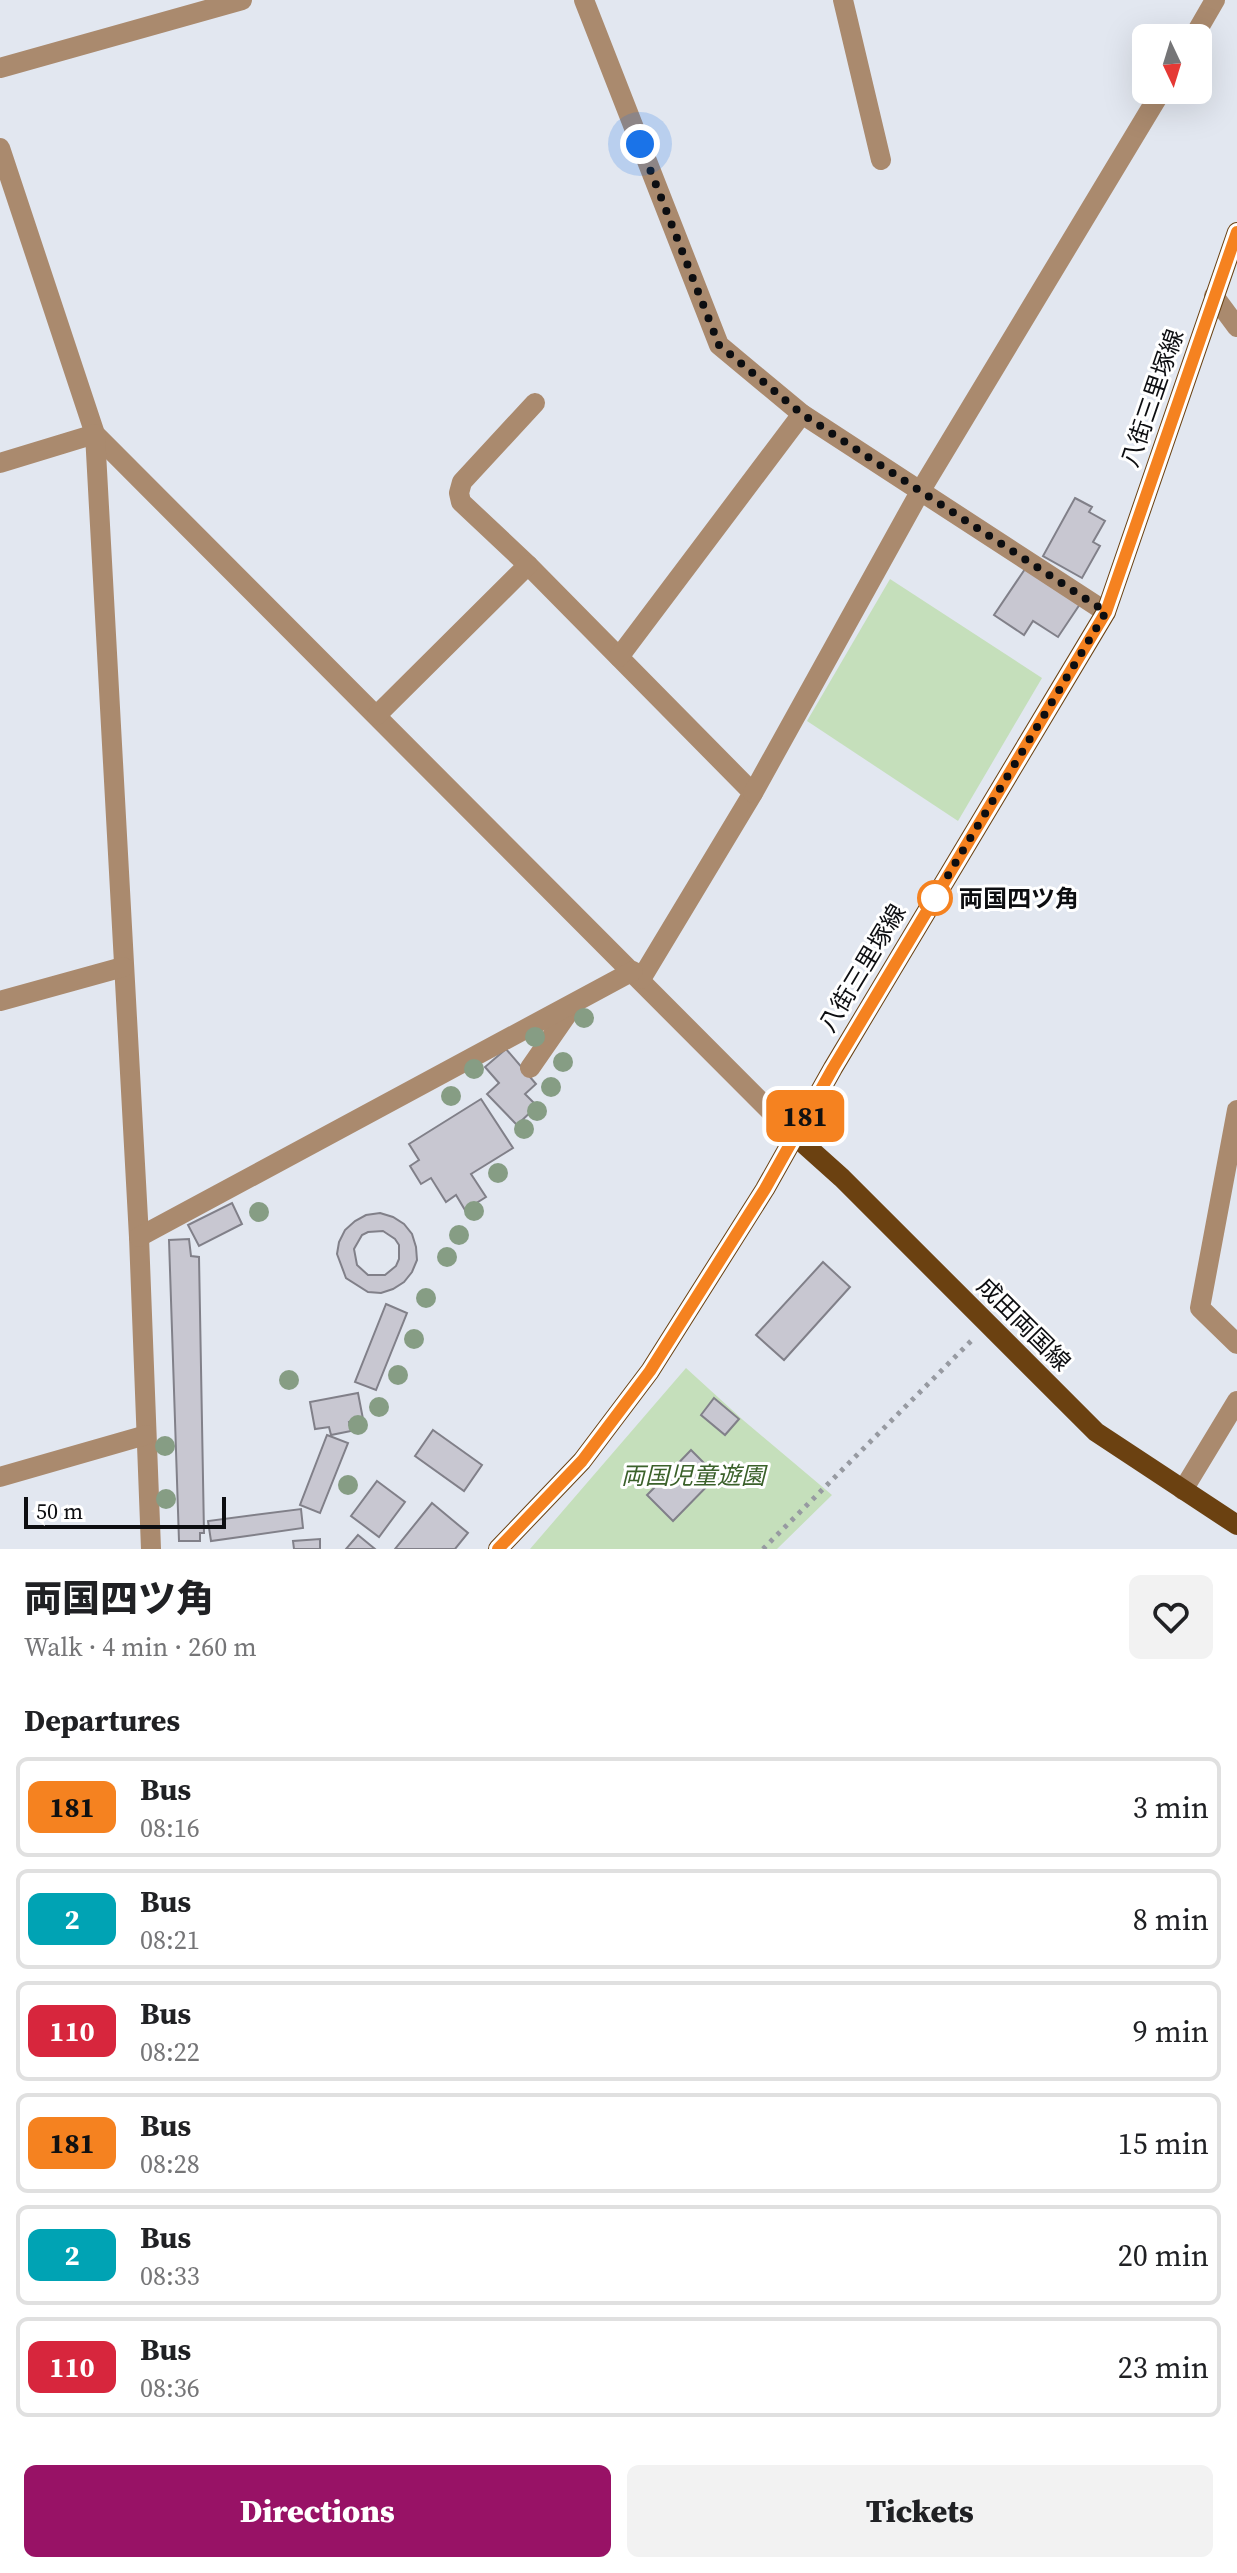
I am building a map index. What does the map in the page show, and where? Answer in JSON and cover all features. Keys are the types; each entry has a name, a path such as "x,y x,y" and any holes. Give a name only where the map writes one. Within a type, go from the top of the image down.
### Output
{"main road":[{"name":"八街三里塚線","path":"498,1549 582,1461 650,1371 765,1189 794,1135 1106,612 1237,232"},
{"name":"成田両国線","path":"794,1135 842,1178 1096,1432 1237,1525"}],"street":[{"path":"0,68 242,0"},
{"path":"584,0 719,345 802,414 1106,612"},
{"path":"843,0 881,160"},
{"path":"1201,24 1215,0"},
{"path":"139,1237 576,1002 637,975 753,793 921,490 1154,104"},
{"path":"0,148 95,434 139,1237 151,1549"},
{"path":"1214,296 1237,327"},
{"path":"535,403 462,482 459,493 461,502 528,565 753,793"},
{"path":"619,657 802,414"},
{"path":"0,463 95,434"},
{"path":"95,434 794,1135"},
{"path":"377,715 528,565"},
{"path":"0,1001 123,967"},
{"path":"530,1068 576,1002"},
{"path":"1237,1110 1200,1308 1237,1344"},
{"path":"1183,1490 1237,1401"},
{"path":"0,1477 146,1435"}],"path":[{"path":"763,1549 987,1325"}],"green space":[{"path":"890,579 1042,678 958,821 807,721"},
{"name":"両国児童遊園","path":"686,1368 832,1495 777,1549 530,1549"}],"building":[{"path":"1075,498 1092,507 1089,512 1105,521 1093,542 1100,546 1082,578 1043,556"},
{"path":"1025,569 1080,604 1058,637 1033,621 1024,635 994,615"},
{"path":"506,1049 536,1084 525,1094 537,1106 517,1125 487,1094 499,1083 485,1067"},
{"path":"481,1099 513,1148 471,1174 486,1197 465,1210 456,1195 446,1202 431,1178 421,1184 410,1166 419,1160 409,1144"},
{"path":"232,1203 242,1224 199,1246 188,1225"},
{"path":"380,1213 404,1224 412,1234 416,1247 417,1260 412,1272 404,1282 381,1293 368,1292 346,1278 337,1254 345,1230 366,1215","holes":["383,1231 399,1245 399,1259 385,1275 368,1275 357,1265 354,1249 362,1235"]},
{"path":"189,1239 191,1256 199,1257 204,1533 200,1533 200,1541 179,1541 169,1240"},
{"path":"823,1262 850,1287 784,1360 756,1335"},
{"path":"386,1304 407,1313 376,1390 355,1382"},
{"path":"358,1393 363,1419 349,1422 351,1431 331,1435 329,1427 315,1429 310,1402"},
{"path":"714,1398 739,1419 725,1435 701,1415"},
{"path":"433,1430 482,1465 464,1491 415,1456"},
{"path":"327,1435 348,1443 320,1513 300,1505"},
{"path":"691,1450 717,1476 673,1521 647,1495 654,1488 649,1483 660,1472 665,1477"},
{"path":"377,1481 405,1502 379,1537 351,1516"},
{"path":"432,1503 468,1533 455,1549 395,1549"},
{"path":"301,1509 303,1528 211,1541 208,1521"},
{"path":"358,1535 375,1549 346,1549"},
{"path":"320,1539 320,1549 294,1549 293,1541"}],"bus line":[{"name":"181","path":"498,1549 582,1461 650,1371 765,1189 833,1068 1106,612 1237,232"}],"place":[{"name":"両国四ツ角","path":"935,898"}],"route":[{"path":"640,144 719,345 802,414 1106,612 929,907 935,898"}]}
